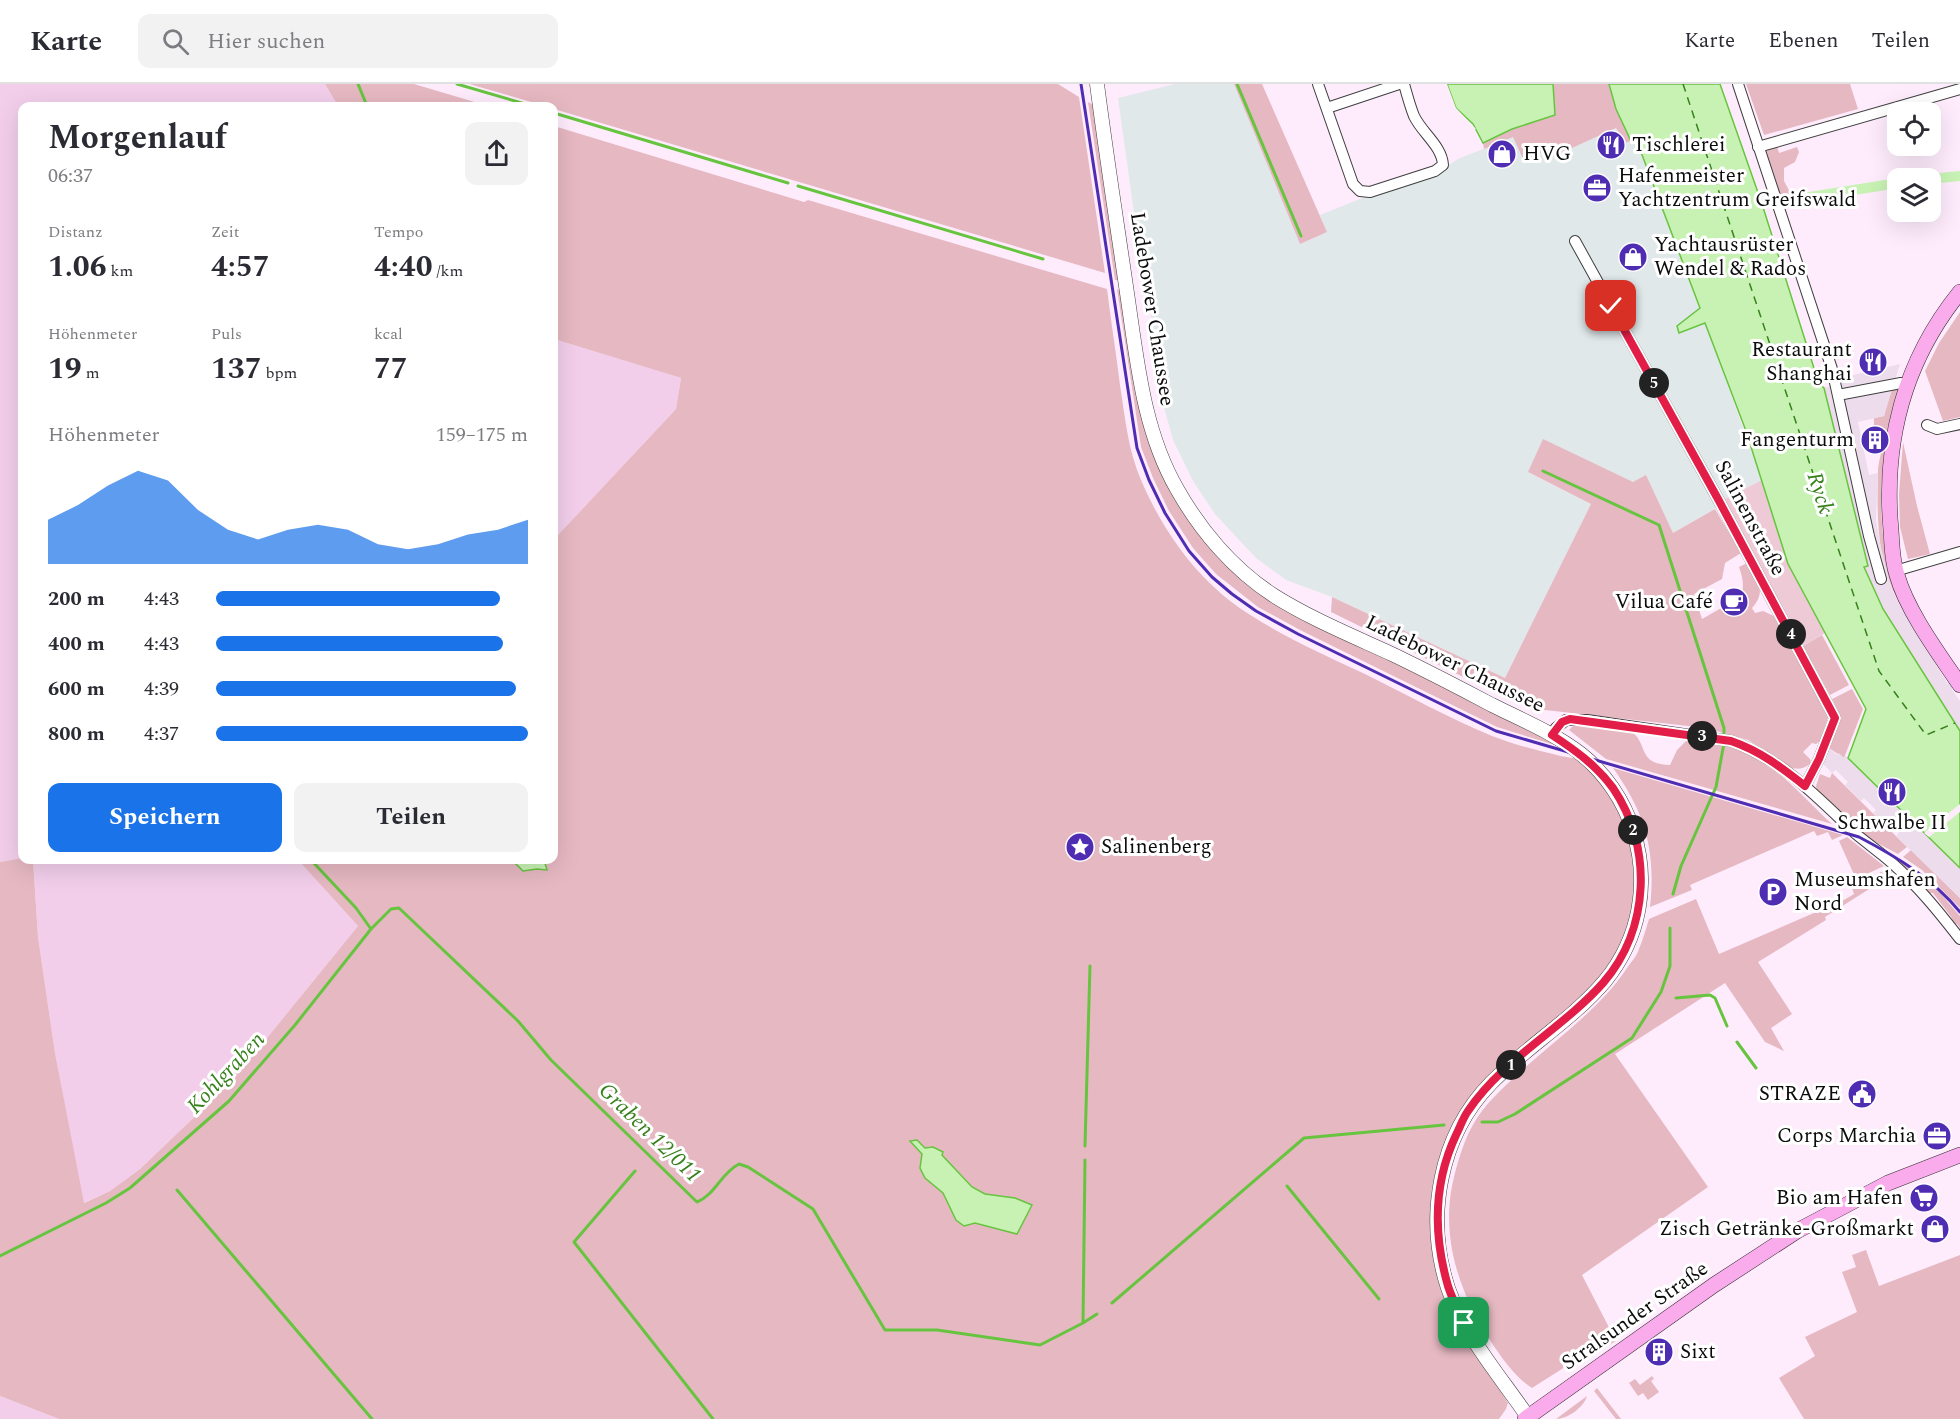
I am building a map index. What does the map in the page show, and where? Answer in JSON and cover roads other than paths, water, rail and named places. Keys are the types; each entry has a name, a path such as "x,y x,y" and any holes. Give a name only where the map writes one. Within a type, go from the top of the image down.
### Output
{"main road":[{"path":"1960,292 1933,332 1908,381 1892,444 1888,502 1892,554 1897,576 1906,597 1960,680"},
{"path":"1892,536 1902,569 1917,602 1960,680"},
{"name":"Stralsunder Straße","path":"1528,1418 1731,1274 1797,1231 1888,1183 1960,1155"}],"street":[{"name":"Ladebower Chaussee","path":"1097,84 1142,393 1162,459 1177,490 1195,517 1213,542 1241,570 1270,593 1344,633 1552,735 1584,756 1612,788 1624,808 1637,845 1641,870 1641,896 1638,917 1623,951 1604,982 1491,1083 1467,1112 1448,1152 1437,1199 1439,1247 1448,1287 1464,1323 1528,1418"},
{"path":"1317,84 1328,108 1353,184 1360,191 1370,192 1435,171 1443,165 1443,156 1414,116 1404,84"},
{"path":"1328,108 1399,84"},
{"path":"1738,84 1832,369 1869,536 1881,579"},
{"path":"1758,147 1960,89"},
{"name":"Salinenstraße","path":"1575,241 1718,499 1835,718 1819,759 1805,786"},
{"path":"1838,394 1901,383"},
{"path":"1927,425 1937,429 1960,424"},
{"path":"1902,569 1960,552"},
{"path":"1552,735 1562,722 1570,719 1715,738 1750,747 1771,759 1805,786 1859,837 1892,863 1918,887 1960,939"}],"water":[{"path":"1447,84 1553,84 1555,115 1512,129 1483,143 1473,124 1456,108"},
{"name":"Ryck","path":"1609,84 1720,84 1762,204 1819,384 1824,388 1868,566 1864,567 1883,609 1960,731 1960,868 1848,758 1866,709 1788,564 1746,431 1705,323 1679,333 1677,326 1700,308 1636,139 1631,141 1616,109"},
{"path":"516,864 545,864 547,870 537,869 523,871"},
{"path":"917,1140 925,1148 933,1147 943,1152 942,1155 972,1187 985,1194 1015,1198 1032,1205 1017,1234 975,1223 964,1226 956,1220 943,1193 925,1178 920,1168 922,1154 910,1141"}],"waterway":[{"name":"Kohlgraben","path":"358,84 365,102"},
{"path":"457,84 518,102"},
{"path":"1237,84 1301,236"},
{"path":"558,114 788,183"},
{"path":"1941,178 1960,176"},
{"path":"1791,200 1887,185"},
{"path":"798,186 1043,259"},
{"path":"1543,471 1659,525 1724,728 1724,736"},
{"path":"1673,894 1681,866 1716,787 1724,743"},
{"name":"Kohlgraben","path":"315,864 356,908 371,929"},
{"name":"Graben 12/011","path":"0,1256 106,1203 130,1188 229,1101 295,1025 371,929 391,909 399,908 518,1021 551,1060 697,1202 709,1194 727,1173 739,1164 748,1167 813,1209 885,1330 937,1330 1040,1345 1083,1323 1085,1160"},
{"path":"1482,1122 1498,1122 1515,1114 1632,1038 1661,992 1670,966 1670,928"},
{"path":"1085,1146 1090,966"},
{"path":"1676,998 1710,995 1715,998 1727,1026"},
{"path":"1737,1042 1756,1068"},
{"path":"1112,1303 1304,1138 1444,1125"},
{"path":"635,1171 574,1242 713,1419"},
{"path":"1287,1186 1379,1299"},
{"path":"177,1190 372,1419"},
{"path":"1083,1323 1097,1314"}],"railway":[{"path":"1081,84 1137,448 1165,513 1189,551 1212,577 1256,611 1298,634 1496,731 1859,837 1913,869 1938,889 1960,912"}],"place":[{"name":"Tischlerei","path":"1611,145"},
{"name":"HVG","path":"1502,154"},
{"name":"Hafenmeister Yachtzentrum Greifswald","path":"1597,188"},
{"name":"Yachtausrüster Wendel & Rados","path":"1633,257"},
{"name":"Restaurant Shanghai","path":"1873,362"},
{"name":"Fangenturm","path":"1875,440"},
{"name":"Vilua Café","path":"1734,602"},
{"name":"Schwalbe II","path":"1892,792"},
{"name":"Salinenberg","path":"1080,847"},
{"name":"Museumshafen Nord","path":"1773,892"},
{"name":"STRAZE","path":"1862,1094"},
{"name":"Corps Marchia","path":"1937,1136"},
{"name":"Bio am Hafen","path":"1924,1198"},
{"name":"Zisch Getränke-Großmarkt","path":"1935,1229"},
{"name":"Sixt","path":"1659,1352"}]}
